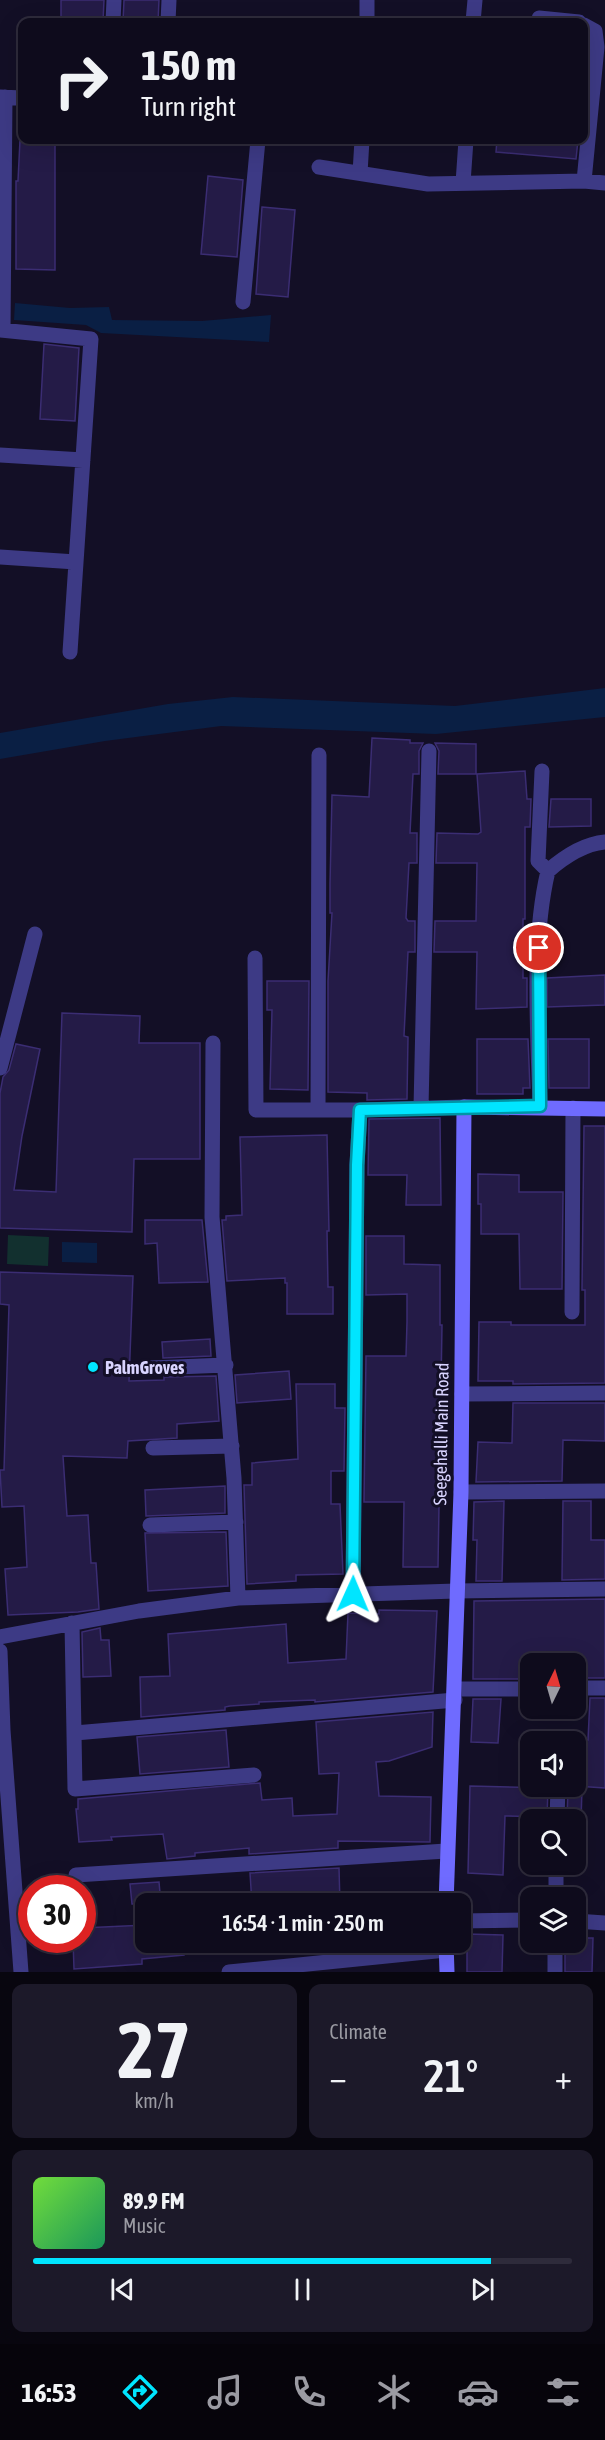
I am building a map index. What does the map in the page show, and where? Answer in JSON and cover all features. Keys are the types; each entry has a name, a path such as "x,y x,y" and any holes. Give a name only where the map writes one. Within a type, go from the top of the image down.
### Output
{"street":[{"path":"113,18 114,0"},
{"path":"168,18 169,0"},
{"path":"367,0 367,18"},
{"path":"473,18 475,0"},
{"path":"588,27 595,31 597,47 588,140"},
{"path":"18,98 2,97 1,330 91,339 70,652"},
{"path":"243,302 258,144"},
{"path":"360,173 362,144"},
{"path":"463,183 466,144"},
{"path":"584,181 588,144"},
{"path":"319,167 428,184 584,181 605,183"},
{"path":"0,455 83,460"},
{"path":"0,558 76,562"},
{"path":"421,1108 429,751"},
{"path":"318,1110 319,755"},
{"path":"542,771 538,861 548,871"},
{"path":"540,1106 539,928 542,895 548,871 577,850 605,842"},
{"path":"0,1068 35,934"},
{"path":"255,958 256,1110 540,1106 605,1109"},
{"path":"213,1043 212,1217 232,1446 238,1598"},
{"name":"Seegehalli Main Road","path":"446,1893 461,1492 464,1107"},
{"path":"572,1312 573,1108"},
{"path":"353,1594 357,1165 360,1110"},
{"path":"151,1368 226,1365"},
{"path":"462,1394 605,1393"},
{"path":"153,1448 232,1446"},
{"path":"461,1492 605,1491"},
{"path":"150,1525 236,1522"},
{"path":"0,1637 139,1611 238,1598 605,1589"},
{"path":"72,1623 75,1789 254,1775"},
{"path":"0,1652 3,1730 21,1972"},
{"path":"586,1688 605,1688"},
{"path":"75,1733 455,1694 520,1690"},
{"path":"76,1875 446,1851"},
{"path":"471,1921 520,1920"},
{"path":"586,1922 605,1923"},
{"path":"229,1972 388,1953"},
{"path":"446,1953 447,1972"},
{"path":"555,1953 555,1972"}],"green space":[{"path":"8,1235 49,1237 48,1266 7,1264"}],"water":[{"path":"15,303 70,308 109,307 112,320 202,321 271,315 269,342 101,333 86,325 14,320"},
{"path":"605,688 605,717 436,734 221,726 105,741 0,759 0,733 168,704 233,697 455,706"},
{"path":"62,1242 97,1243 97,1263 62,1262"}],"building":[{"path":"61,0 104,0 103,18 61,18"},
{"path":"124,0 159,0 158,18 123,18"},
{"path":"20,144 55,144 55,270 16,269 16,181 18,181"},
{"path":"497,144 578,144 576,159 496,152"},
{"path":"208,176 243,180 237,257 201,254"},
{"path":"262,207 295,210 288,297 256,294"},
{"path":"44,344 79,348 75,421 40,419"},
{"path":"372,738 423,743 419,751 419,774 413,774 410,833 417,833 417,863 409,863 406,918 408,921 415,921 415,952 408,952 404,1036 408,1037 407,1099 367,1100 367,1093 328,1092 332,795 369,797"},
{"path":"435,743 476,744 476,774 438,774 439,751"},
{"path":"525,771 527,799 531,799 530,827 525,827 525,919 523,919 523,978 527,978 527,1007 476,1009 477,952 434,952 435,921 476,921 477,863 436,863 437,833 478,834 481,832 477,774"},
{"path":"551,799 591,799 591,826 549,827"},
{"path":"605,975 605,1005 547,1007 547,978"},
{"path":"267,981 309,981 308,1090 270,1089 272,1010 267,1010"},
{"path":"62,1013 140,1016 139,1043 200,1043 200,1159 134,1159 132,1232 0,1228 0,1093 3,1077 9,1070 16,1044 40,1049 22,1136 14,1190 56,1192"},
{"path":"477,1039 528,1039 530,1088 523,1088 523,1094 477,1094"},
{"path":"548,1039 589,1039 589,1088 549,1088"},
{"path":"440,1118 441,1205 406,1205 407,1175 368,1175 369,1119"},
{"path":"584,1126 605,1126 605,1383 513,1384 513,1381 478,1381 479,1322 511,1322 511,1325 585,1325 585,1290 582,1290"},
{"path":"327,1135 328,1287 333,1287 333,1314 287,1314 285,1278 227,1281 222,1220 226,1220 226,1216 242,1215 240,1137"},
{"path":"478,1174 519,1175 519,1192 563,1192 562,1289 520,1289 519,1234 481,1234"},
{"path":"145,1220 202,1220 208,1282 159,1283 157,1243 145,1244"},
{"path":"366,1236 404,1236 404,1264 440,1265 440,1325 442,1325 438,1567 403,1567 404,1502 364,1502 366,1356 406,1356 407,1322 407,1294 366,1295"},
{"path":"0,1272 133,1276 129,1381 164,1380 164,1377 216,1376 219,1421 177,1424 177,1438 128,1441 127,1458 63,1456 67,1516 88,1515 91,1563 96,1563 99,1609 8,1615 5,1569 27,1567 24,1506 2,1507 0,1470 4,1470 9,1305 0,1304"},
{"path":"210,1339 211,1356 163,1358 162,1342"},
{"path":"289,1371 291,1399 237,1403 235,1375"},
{"path":"296,1384 335,1384 335,1408 345,1408 344,1471 331,1471 331,1504 340,1504 343,1574 296,1575 296,1581 247,1584 244,1485 252,1485 252,1463 298,1459"},
{"path":"513,1403 605,1403 605,1441 563,1440 562,1481 476,1482 478,1442 512,1443"},
{"path":"225,1486 225,1513 146,1516 145,1490"},
{"path":"504,1501 502,1581 476,1581 477,1540 473,1540 474,1502"},
{"path":"563,1501 591,1501 591,1540 605,1540 605,1579 562,1580"},
{"path":"226,1532 228,1586 148,1591 145,1533"},
{"path":"605,1599 605,1678 586,1678 586,1653 520,1653 520,1679 473,1679 474,1601"},
{"path":"379,1610 437,1611 433,1692 315,1702 315,1700 259,1702 259,1704 225,1707 225,1710 141,1717 140,1677 170,1676 168,1634 286,1624 288,1663 346,1659 348,1613 379,1614"},
{"path":"100,1628 101,1640 109,1640 111,1676 83,1677 82,1632"},
{"path":"590,1698 605,1698 605,1788 586,1787 586,1740 588,1740"},
{"path":"473,1699 501,1699 498,1743 471,1742"},
{"path":"433,1712 432,1747 389,1761 376,1762 379,1796 431,1797 430,1842 338,1841 338,1848 249,1854 249,1848 195,1853 195,1856 167,1859 163,1834 111,1837 112,1840 79,1842 76,1809 78,1809 78,1799 260,1783 262,1800 292,1798 293,1816 337,1814 339,1773 319,1774 316,1722"},
{"path":"226,1730 229,1767 140,1774 137,1737"},
{"path":"470,1786 520,1787 520,1797 548,1797 547,1809 520,1809 520,1816 505,1816 503,1875 468,1873"},
{"path":"568,1797 582,1797 581,1809 567,1809"},
{"path":"339,1868 340,1893 251,1893 250,1873"},
{"path":"159,1882 160,1893 135,1893 135,1904 132,1904 130,1884"},
{"path":"135,1926 135,1953 184,1953 184,1955 142,1959 142,1964 74,1969 73,1953 96,1953 96,1927"},
{"path":"471,1934 503,1935 502,1972 467,1972 467,1953 471,1953"},
{"path":"586,1938 593,1938 592,1972 565,1972 565,1953 586,1953"}],"place":[{"name":"PalmGroves","path":"93,1367"}],"route":[{"path":"353,1594 357,1165 360,1110 540,1106 539,948"}]}
